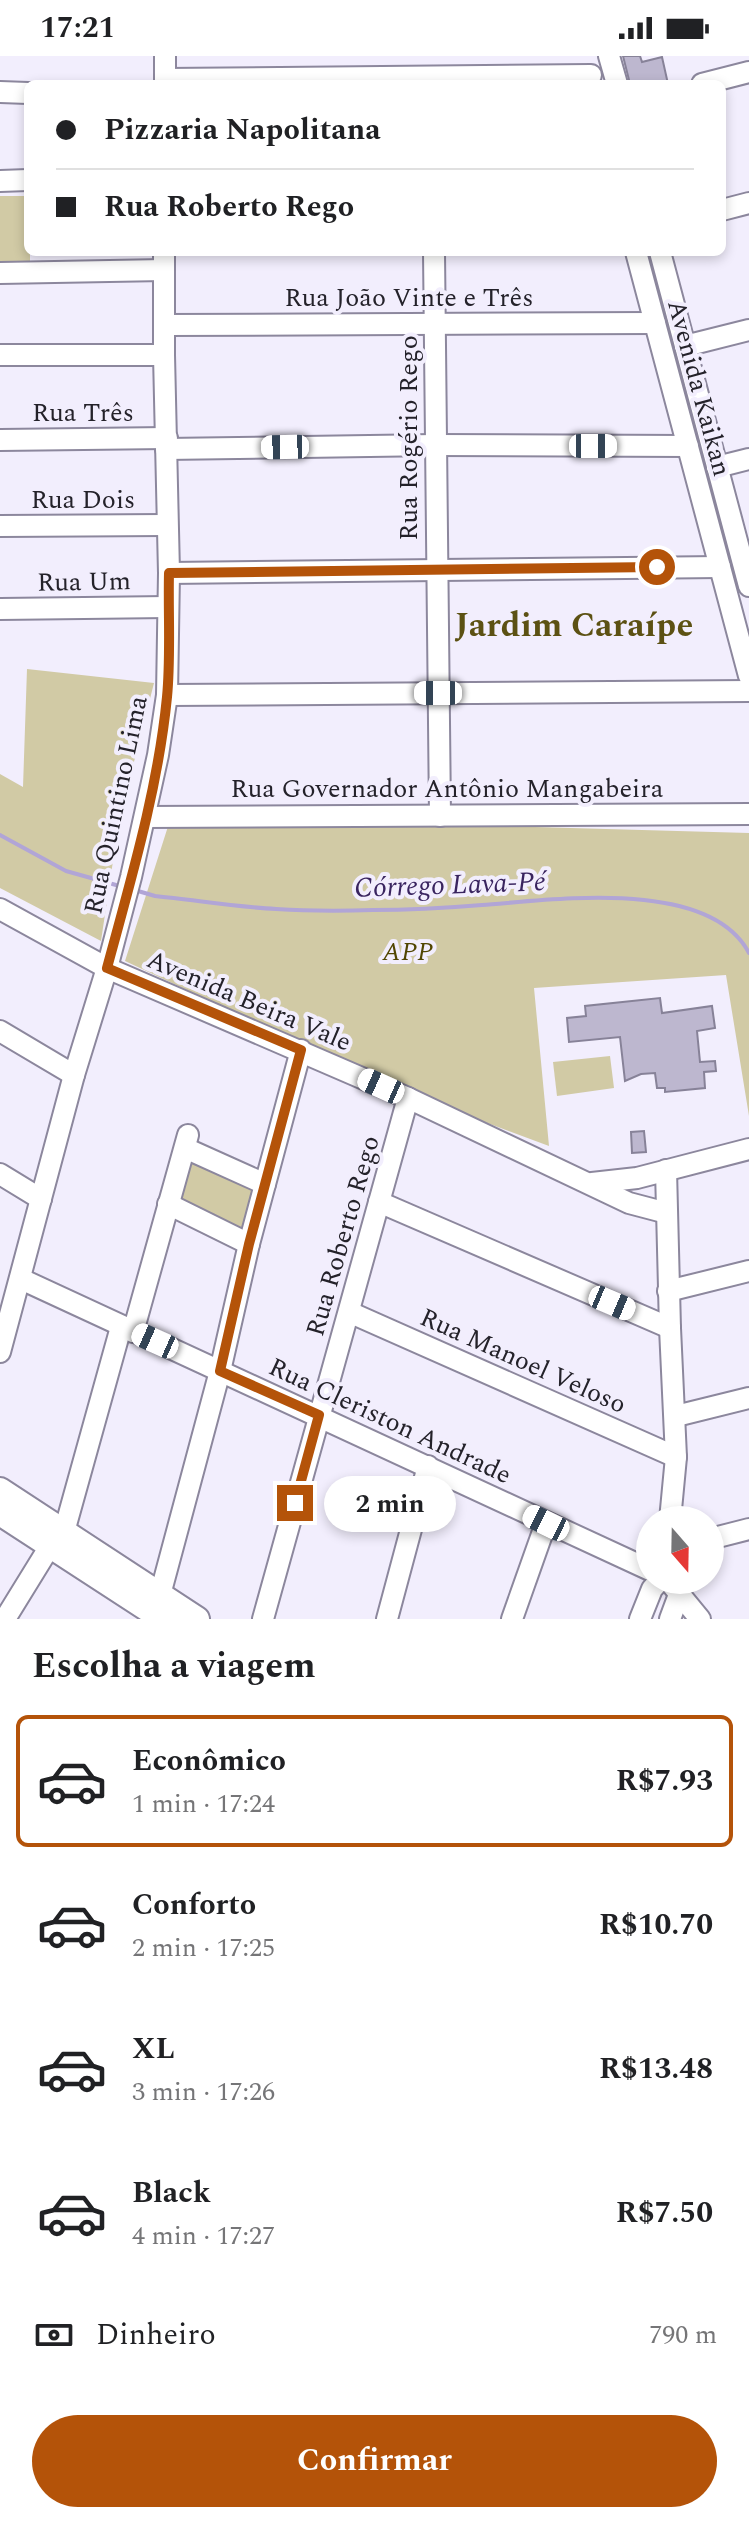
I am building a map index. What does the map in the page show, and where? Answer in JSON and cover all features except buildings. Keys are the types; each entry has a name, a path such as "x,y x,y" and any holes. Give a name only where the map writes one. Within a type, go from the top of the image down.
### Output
{"main road":[{"path":"0,1490 57,1539 162,1607 197,1619"},
{"path":"0,1513 57,1539"}],"street":[{"path":"165,56 166,80"},
{"path":"609,56 616,80"},
{"path":"432,80 590,72"},
{"path":"718,80 749,72"},
{"path":"0,92 24,93"},
{"path":"0,181 24,180"},
{"path":"726,209 749,203"},
{"name":"Rua Rogério Rego","path":"434,256 440,816"},
{"name":"Avenida Kaikan","path":"637,256 749,676"},
{"name":"Avenida Kaikan","path":"661,256 749,584"},
{"path":"0,273 39,262 164,261"},
{"name":"Rua Quintino Lima","path":"0,1352 74,1075 107,968 145,817 167,695 169,573 164,261"},
{"name":"Rua João Vinte e Três","path":"164,325 655,323"},
{"path":"685,346 749,330"},
{"path":"0,355 164,355"},
{"name":"Rua Três","path":"0,440 166,444 688,446"},
{"path":"717,467 749,459"},
{"name":"Rua Dois","path":"0,526 166,525"},
{"path":"169,573 720,567"},
{"name":"Rua Um","path":"0,609 168,607"},
{"path":"167,695 749,691"},
{"name":"Rua Governador Antônio Mangabeira","path":"145,817 749,814"},
{"name":"Avenida Beira Vale","path":"0,909 107,968 408,1098 629,1203 667,1213"},
{"path":"0,1031 74,1075"},
{"path":"162,1607 249,1244 301,1050"},
{"name":"Rua Roberto Rego","path":"263,1619 408,1098"},
{"path":"5,1619 57,1539 186,1142 265,1184"},
{"path":"588,1183 626,1180 749,1149"},
{"path":"666,1170 668,1291 676,1416 671,1506"},
{"path":"0,1174 41,1199"},
{"path":"379,1202 670,1328"},
{"path":"168,1204 249,1244"},
{"path":"668,1291 749,1271"},
{"name":"Rua Cleriston Andrade","path":"21,1279 636,1564"},
{"name":"Rua Manoel Veloso","path":"349,1312 676,1457"},
{"path":"676,1416 749,1398"},
{"path":"387,1619 428,1466"},
{"path":"512,1619 546,1523"},
{"path":"724,1535 749,1529"},
{"path":"640,1619 650,1594"},
{"path":"670,1619 673,1594"},
{"path":"680,1594 700,1619"}],"green space":[{"path":"0,196 24,196 24,256 30,256 30,261 0,262"},
{"path":"27,669 154,683 119,821 101,941 0,888 0,774 23,787"},
{"name":"APP","path":"171,817 749,833 749,1116 726,975 534,988 549,1146 407,1093 125,961"},
{"path":"610,1056 614,1088 557,1096 553,1062"},
{"path":"192,1157 256,1188 242,1232 178,1202"}],"waterway":[{"name":"Córrego Lava-Pé","path":"0,835 66,871 116,885"},
{"name":"Córrego Lava-Pé","path":"138,891 155,896 231,905 312,910 414,909 587,898 627,899 666,903 700,913 729,929 749,953"}],"district":[{"name":"Jardim Caraípe","path":"574,626"}],"route":[{"path":"295,1503 319,1415 220,1371 249,1244 301,1050 107,968 158,755 167,695 169,573 657,567"}]}
